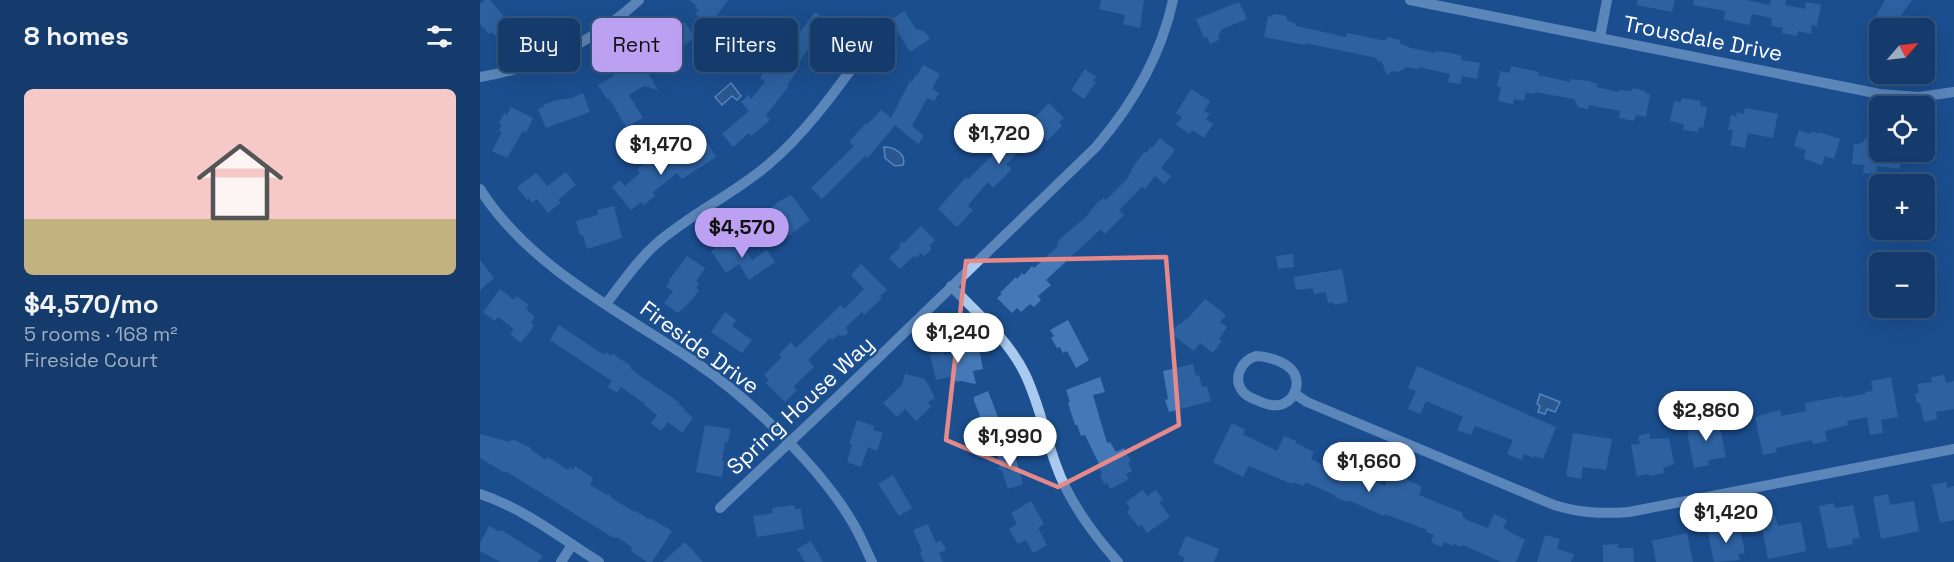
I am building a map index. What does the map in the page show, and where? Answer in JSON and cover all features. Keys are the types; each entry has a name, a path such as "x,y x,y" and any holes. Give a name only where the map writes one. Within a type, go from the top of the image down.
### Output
{"street":[{"path":"480,77 513,70 556,56 604,29 639,0"},
{"name":"Spring House Way","path":"720,507 877,360 1080,162 1115,124 1153,63 1165,33 1173,0"},
{"name":"Trousdale Drive","path":"1410,0 1893,96 1931,96 1954,92"},
{"path":"1600,38 1607,0"},
{"path":"606,304 637,263 657,243 738,188 783,152 822,109 849,72"},
{"name":"Fireside Drive","path":"480,189 525,244 559,272 717,378 766,421 820,479 845,511 872,562"},
{"path":"951,286 1018,360 1029,383 1056,466 1069,494 1084,519 1118,562"},
{"path":"1256,356 1264,356 1283,364 1291,369 1295,376 1297,385 1294,394 1289,401 1276,406 1252,398 1240,387 1238,380 1241,368 1248,359 1256,356"},
{"path":"1294,394 1307,402 1554,505 1585,513 1629,512 1954,449"},
{"path":"480,494 506,504 599,562"},
{"path":"561,562 572,545"}],"highlighted area":[{"path":"1166,257 1179,425 1058,487 946,440 966,261"}],"water":[{"path":"731,83 741,96 737,100 732,96 722,105 715,97"},
{"path":"884,147 899,152 904,161 903,165 895,166 885,158"},
{"path":"1540,394 1560,402 1555,412 1547,409 1545,414 1538,412 1540,406 1537,404"}],"building":[{"path":"485,0 490,0 505,18 498,18 498,39 480,24 480,4"},
{"path":"689,0 728,0 715,18 700,18 695,14 699,10 695,8 697,6"},
{"path":"1101,0 1144,0 1140,28 1123,24 1125,15 1099,9"},
{"path":"1637,0 1675,0 1672,12 1637,5"},
{"path":"1694,0 1746,0 1770,5 1771,0 1786,0 1785,5 1805,9 1806,2 1821,5 1817,26 1812,25 1811,34 1798,31 1797,36 1782,33 1783,28 1771,26 1772,18 1752,14 1749,25 1724,20 1725,11 1693,5"},
{"path":"1885,0 1912,0 1899,18 1875,18"},
{"path":"1239,2 1247,19 1222,29 1218,36 1219,40 1210,44 1207,36 1204,38 1196,19"},
{"path":"904,11 916,29 924,31 930,39 910,52 895,27 894,18"},
{"path":"815,12 823,18 811,18"},
{"path":"1273,14 1287,16 1286,20 1296,26 1346,37 1347,33 1381,40 1386,40 1387,37 1400,40 1399,43 1411,48 1462,56 1461,60 1480,63 1477,79 1462,76 1460,84 1448,82 1450,74 1419,67 1419,69 1407,67 1399,72 1392,71 1387,75 1382,62 1377,61 1377,58 1264,37 1268,16 1272,17"},
{"path":"810,19 810,46 798,63 798,35"},
{"path":"684,22 694,38 682,47 682,23"},
{"path":"923,65 940,74 932,89 939,93 934,101 927,98 912,126 924,136 918,144 895,125 868,158 865,156 822,199 811,188 854,146 849,142 866,123 881,110 891,118 910,81 912,82 917,76"},
{"path":"1511,66 1570,82 1571,79 1589,81 1597,84 1596,87 1619,92 1620,90 1632,91 1633,88 1645,91 1650,94 1646,117 1636,115 1634,121 1619,118 1620,111 1589,105 1588,109 1578,107 1574,99 1535,92 1534,94 1526,92 1524,101 1514,99 1513,104 1498,101 1501,87 1497,86 1500,71 1510,73"},
{"path":"1085,69 1096,77 1093,81 1096,82 1084,99 1071,90"},
{"path":"649,72 658,90 644,86 629,95 643,118 626,127 609,98 607,99 598,85 615,75 614,73"},
{"path":"764,72 796,72 787,85 789,86 766,115 770,120 751,136 749,133 733,147 722,134 749,111 741,102 749,95 751,99 765,82 760,78"},
{"path":"1191,89 1210,101 1204,111 1210,114 1206,119 1213,124 1204,138 1192,130 1190,134 1176,125 1182,117 1176,113"},
{"path":"583,93 590,112 546,128 538,109 557,100 572,98"},
{"path":"1682,98 1701,101 1700,106 1707,107 1703,128 1699,127 1698,132 1683,130 1684,124 1670,121 1674,101 1681,102"},
{"path":"1049,103 1064,118 1059,122 1062,126 1047,141 1044,138 1038,143 1033,138 1006,164 1012,169 993,188 988,182 973,199 968,206 973,210 957,227 938,209 966,177 968,179 1009,139 1011,141"},
{"path":"511,107 533,118 526,133 523,131 507,158 492,151 502,132 499,131 502,125 499,123 504,113 507,115"},
{"path":"1745,108 1778,114 1773,138 1748,133 1745,148 1730,145 1733,130 1728,130 1731,115 1736,116 1737,112 1744,114"},
{"path":"1799,130 1811,134 1812,131 1819,134 1819,132 1840,139 1834,159 1825,156 1822,165 1805,159 1806,150 1794,146"},
{"path":"1160,138 1175,150 1161,168 1171,176 1164,184 1155,176 1145,189 1142,187 1119,210 1124,215 1105,234 1101,229 1046,280 1051,285 1038,296 1041,300 1034,307 1030,304 1021,312 1017,308 1012,313 997,298 1002,294 1000,293 1016,277 1017,279 1022,273 1024,275 1032,266 1034,268 1058,246 1061,238 1086,217 1098,202 1104,198 1106,200 1129,177 1131,170 1144,152 1152,148"},
{"path":"1864,139 1869,140 1869,162 1900,162 1900,169 1877,166 1876,174 1863,173 1864,165 1852,164 1854,143 1860,145 1860,142 1864,142"},
{"path":"707,142 716,157 682,179 677,173 653,192 655,196 644,205 641,202 631,210 612,187 620,180 625,186 640,173 637,169 649,160 659,172"},
{"path":"566,172 576,185 558,200 560,203 548,213 537,199 532,203 529,198 527,200 517,187 536,173 547,186"},
{"path":"791,195 810,220 789,236 781,226 774,231 763,217 778,202"},
{"path":"614,206 622,238 587,249 576,221 598,215 597,210"},
{"path":"921,226 935,240 929,246 932,249 924,256 921,253 916,258 914,256 900,269 889,258 900,247 900,242 904,243"},
{"path":"731,234 752,260 767,250 775,262 749,280 739,264 726,273 711,251 729,242"},
{"path":"1293,254 1294,267 1278,269 1276,256"},
{"path":"687,256 705,268 696,281 699,283 696,288 699,290 678,313 664,303 673,291 666,287"},
{"path":"480,260 494,278 480,290"},
{"path":"861,264 887,290 864,315 862,312 846,327 848,333 844,336 838,335 832,340 830,338 808,360 814,367 793,387 797,390 785,402 766,383 769,380 764,375 782,357 779,354 791,342 796,348 841,305 844,309 864,289 851,275"},
{"path":"1342,269 1348,302 1334,305 1333,302 1328,303 1326,292 1314,294 1313,288 1296,290 1294,277"},
{"path":"500,289 514,300 516,296 529,305 526,309 535,317 531,323 534,326 521,343 510,334 514,329 498,317 495,321 483,312"},
{"path":"1205,299 1226,315 1220,322 1227,327 1219,339 1222,341 1213,353 1200,343 1194,351 1171,334 1179,323 1187,319"},
{"path":"725,312 736,320 732,326 752,340 742,353 711,332"},
{"path":"1068,320 1089,360 1076,368 1067,351 1063,353 1051,338 1054,336 1050,330"},
{"path":"559,325 604,355 606,352 611,356 613,354 680,403 678,404 693,418 682,433 668,422 661,431 651,423 657,415 645,404 621,387 617,393 608,387 612,381 550,340"},
{"path":"978,344 983,369 973,371 976,384 956,382 954,376 936,380 930,355 943,352 944,355"},
{"path":"1193,364 1202,387 1207,386 1211,401 1169,412 1165,400 1168,399 1163,371"},
{"path":"1417,366 1556,427 1543,459 1524,454 1522,460 1507,454 1513,440 1475,426 1471,435 1457,430 1463,417 1426,401 1420,414 1408,409 1416,391 1408,388"},
{"path":"905,374 925,379 935,398 928,402 931,407 916,421 905,409 897,417 883,403 902,385"},
{"path":"1944,375 1946,383 1954,381 1954,409 1936,412 1937,419 1924,422 1920,403 1917,403 1915,394 1919,393 1917,384 1932,382 1931,377"},
{"path":"1100,377 1105,392 1093,395 1107,443 1110,442 1116,452 1124,448 1131,462 1128,463 1132,471 1126,474 1129,479 1110,489 1107,483 1104,484 1100,475 1102,474 1101,468 1085,435 1081,436 1075,425 1066,390"},
{"path":"1891,377 1898,417 1881,420 1883,433 1870,435 1867,417 1847,421 1848,425 1825,431 1827,441 1813,444 1812,440 1776,448 1777,452 1763,455 1755,417 1780,410 1781,416 1806,411 1805,403 1865,394 1873,391 1871,381"},
{"path":"988,391 1002,427 987,433 974,397"},
{"path":"1718,418 1726,457 1708,460 1709,465 1694,468 1686,426"},
{"path":"857,420 874,426 873,430 883,433 877,451 868,447 861,467 847,462 852,445 849,444"},
{"path":"1232,423 1245,430 1243,434 1277,451 1284,436 1296,441 1314,452 1311,459 1330,468 1338,450 1351,455 1347,463 1367,474 1366,477 1385,486 1391,471 1422,487 1419,495 1463,513 1462,516 1467,520 1488,528 1494,514 1507,520 1503,528 1525,540 1516,562 1501,562 1463,545 1462,547 1454,544 1453,546 1444,542 1442,547 1431,542 1434,535 1426,532 1427,530 1385,514 1384,516 1348,500 1347,502 1305,482 1304,486 1293,482 1292,484 1249,466 1243,477 1213,462"},
{"path":"705,425 730,429 728,442 725,442 722,477 696,472"},
{"path":"1573,433 1612,439 1606,470 1583,467 1581,479 1566,476"},
{"path":"1649,433 1650,439 1669,438 1674,464 1663,468 1664,473 1637,476 1631,445 1640,444 1638,436"},
{"path":"480,434 509,442 512,439 531,448 546,460 548,457 568,470 570,467 573,470 575,466 593,478 590,485 609,494 634,512 672,531 652,562 647,562 631,551 632,547 617,537 612,537 507,472 503,472 480,458"},
{"path":"1013,448 1023,484 1008,489 1002,470 998,469 1000,465 997,453"},
{"path":"893,475 912,508 899,516 878,484"},
{"path":"1946,482 1947,488 1954,486 1954,520 1940,523 1932,485"},
{"path":"1143,490 1147,496 1156,490 1163,500 1159,502 1170,517 1147,533 1142,525 1139,527 1127,512 1130,509 1126,502"},
{"path":"1888,494 1890,505 1914,501 1919,531 1881,539 1873,497"},
{"path":"1031,501 1044,524 1038,528 1047,545 1033,553 1026,540 1018,544 1009,529 1017,524 1011,513"},
{"path":"1834,503 1835,508 1853,505 1860,538 1852,539 1853,544 1828,549 1819,506"},
{"path":"794,505 795,509 801,509 804,529 757,537 753,516 773,513 772,508"},
{"path":"1775,515 1778,526 1801,522 1806,551 1768,559 1760,518"},
{"path":"928,524 936,543 941,540 946,550 939,553 943,562 924,562 920,552 922,551 913,530"},
{"path":"489,526 500,532 501,530 543,556 538,562 500,562 480,551 480,543"},
{"path":"1721,526 1722,532 1740,528 1745,553 1738,554 1740,560 1714,562 1707,528"},
{"path":"1687,533 1693,562 1656,562 1652,541"},
{"path":"1545,535 1560,539 1557,549 1574,554 1571,562 1537,562"},
{"path":"1186,536 1219,549 1214,562 1183,562 1185,558 1178,554"},
{"path":"811,541 823,562 805,562 797,549"},
{"path":"685,542 703,562 663,562"},
{"path":"1618,544 1618,548 1633,548 1634,562 1603,562 1603,545"}]}
